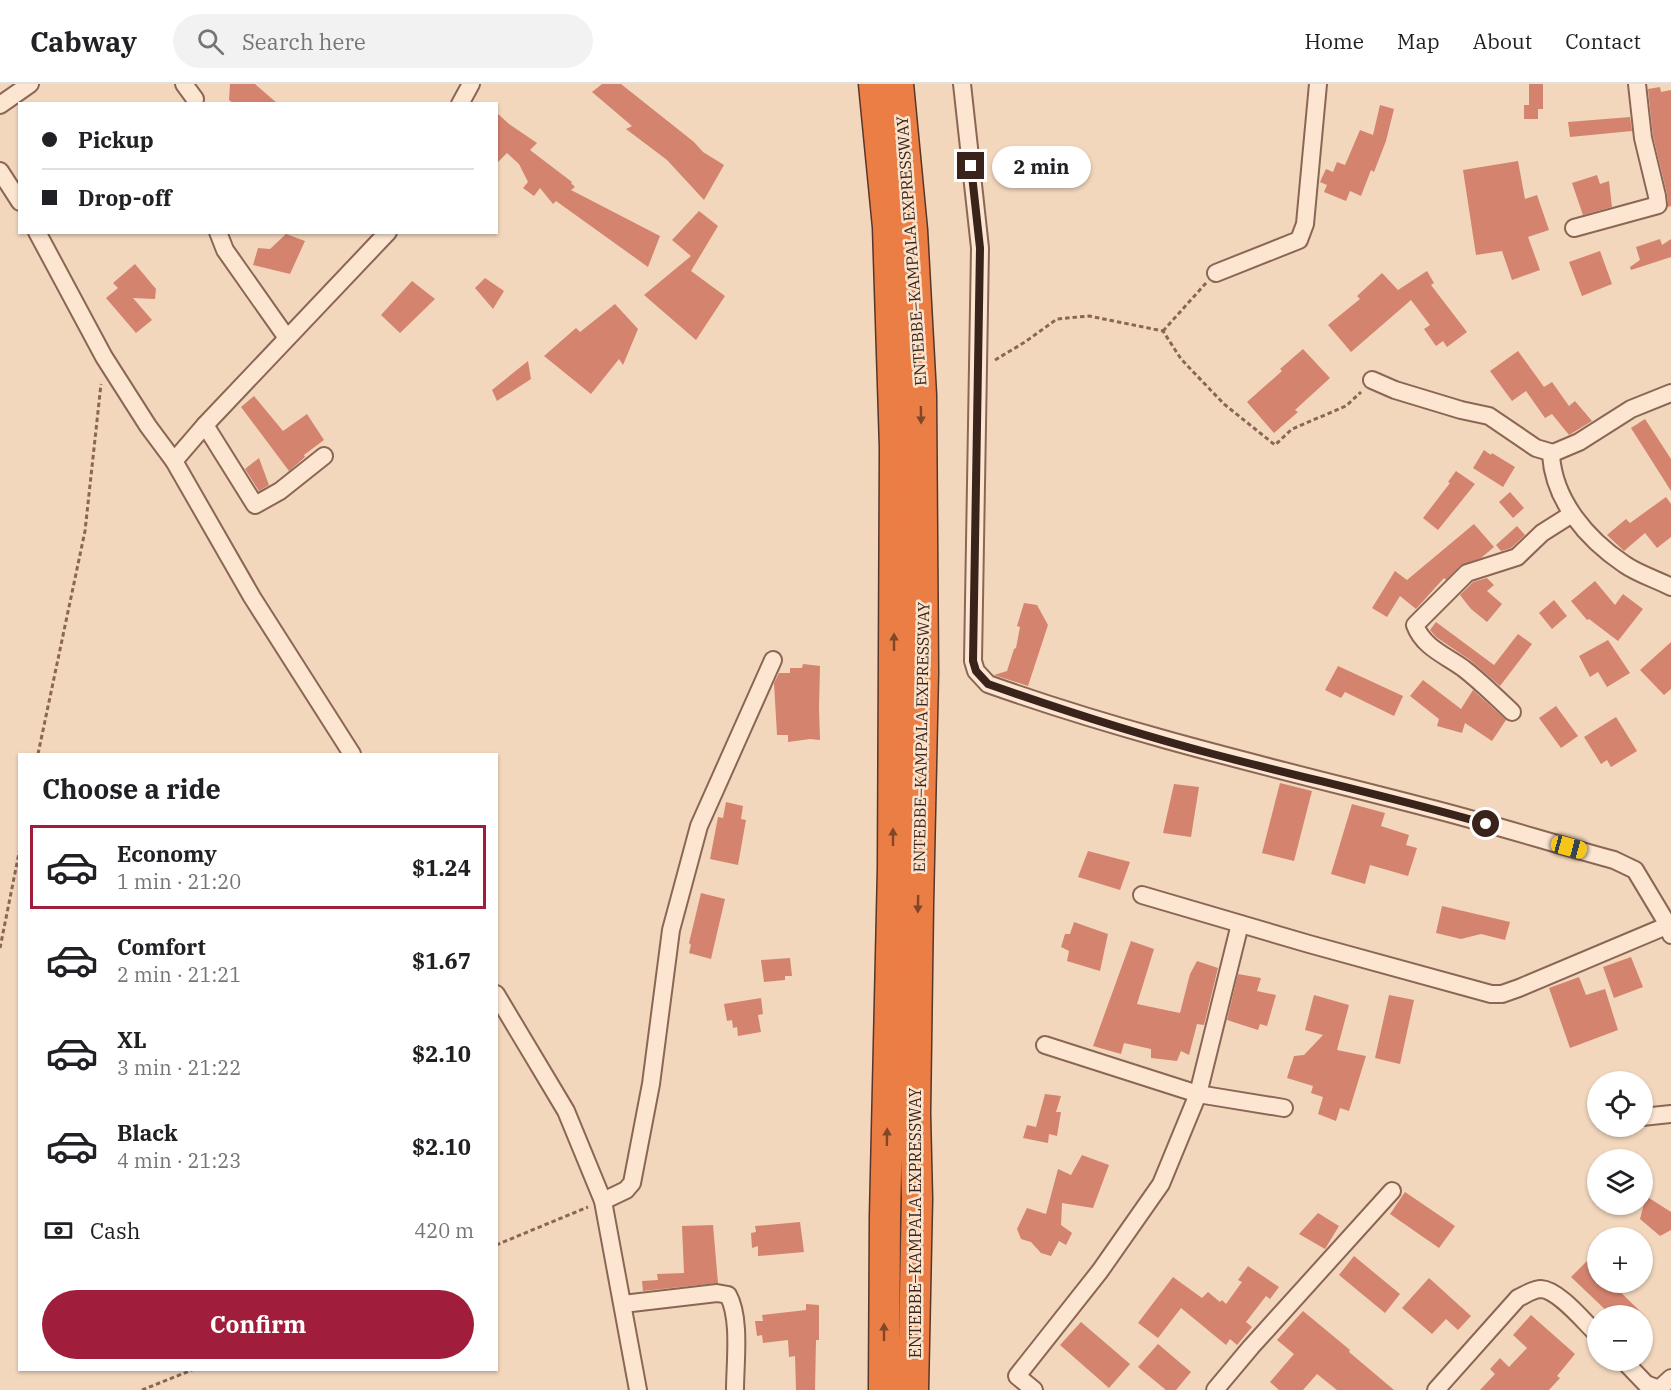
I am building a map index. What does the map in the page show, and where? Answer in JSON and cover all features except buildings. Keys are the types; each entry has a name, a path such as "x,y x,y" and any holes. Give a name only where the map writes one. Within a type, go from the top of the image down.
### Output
{"highway":[{"name":"ENTEBBE–KAMPALA EXPRESSWAY","path":"874,84 888,227 895,448 893,856 885,1206 884,1390"},
{"name":"ENTEBBE–KAMPALA EXPRESSWAY","path":"898,84 912,230 921,406 923,672 916,1033 917,1199 913,1390"}],"street":[{"path":"0,105 30,84"},
{"path":"184,84 195,99"},
{"path":"461,102 471,84"},
{"path":"962,84 980,248 973,661 976,671 988,684 1091,719 1213,754 1429,808 1614,860 1635,870 1670,928 1520,988 1502,994 1491,994 1142,895"},
{"path":"1216,273 1299,240 1305,224 1318,84"},
{"path":"1574,228 1658,206 1643,138 1636,84"},
{"path":"0,171 18,199"},
{"path":"38,234 104,357 174,462 252,597 351,753"},
{"path":"219,234 225,250 287,338"},
{"path":"174,462 205,425 386,234"},
{"path":"1372,380 1395,390 1489,416 1536,448 1553,453 1579,442 1631,409 1671,393"},
{"path":"205,425 255,505 280,490 324,456"},
{"path":"1553,453 1551,455 1552,469 1563,500 1587,532 1625,565 1671,587"},
{"path":"1512,712 1463,668 1432,648 1419,636 1415,625 1467,573 1517,557 1542,533 1572,514"},
{"path":"603,1201 626,1190 632,1183 651,1084 671,930 699,826 773,660"},
{"path":"1034,1390 1017,1376 1101,1271 1161,1184 1198,1094 1240,924"},
{"path":"498,997 566,1111 603,1201 638,1390"},
{"path":"1045,1045 1198,1094 1284,1108"},
{"path":"1653,1116 1671,1114"},
{"path":"1215,1390 1392,1191"},
{"path":"1436,1390 1518,1298 1531,1292 1541,1289 1557,1294 1587,1324"},
{"path":"623,1304 717,1293 728,1295 735,1326 735,1390"},
{"path":"1634,1371 1651,1388 1671,1378"}],"path":[{"path":"1163,331 1216,273"},
{"path":"979,370 1057,320 1089,316 1163,331 1181,358 1224,404 1275,445 1292,429 1346,406 1372,380"},
{"path":"38,753 85,531 104,357"},
{"path":"0,948 18,858"},
{"path":"498,1244 603,1201"},
{"path":"142,1390 190,1371"}],"route":[{"path":"971,166 980,248 973,661 976,671 988,684 1091,719 1213,754 1486,824"}]}
